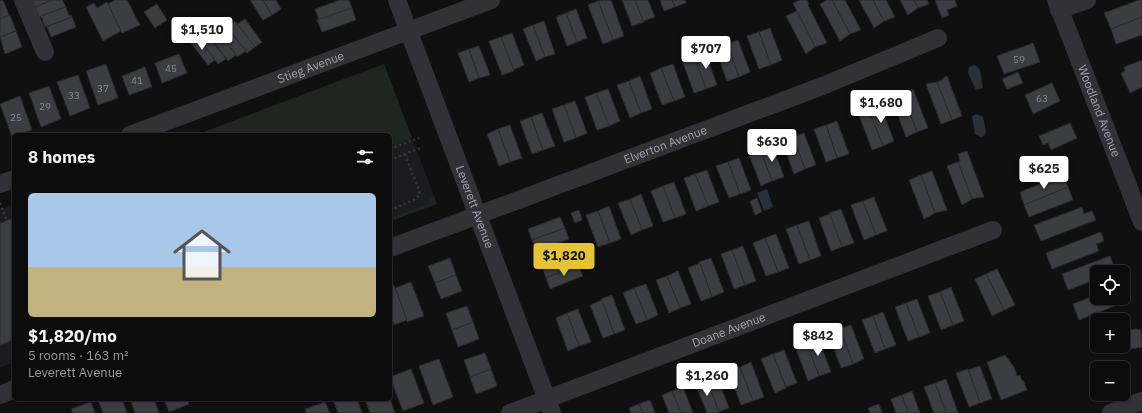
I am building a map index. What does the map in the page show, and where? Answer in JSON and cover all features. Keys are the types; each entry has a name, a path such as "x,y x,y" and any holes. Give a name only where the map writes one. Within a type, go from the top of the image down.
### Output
{"street":[{"path":"23,0 45,52"},
{"name":"Leverett Avenue","path":"397,0 550,406"},
{"name":"Stieg Avenue","path":"135,133 491,0"},
{"path":"1058,5 1087,0"},
{"name":"Woodland Avenue","path":"1058,5 1142,222"},
{"name":"Elverton Avenue","path":"392,247 820,87 938,38"},
{"path":"0,184 12,180"},
{"name":"Doane Avenue","path":"510,413 550,406 993,230"},
{"path":"0,395 12,390"},
{"path":"1111,413 1142,401"}],"path":[{"path":"392,148 419,138"},
{"path":"392,159 423,147"},
{"path":"392,209 414,200 419,196 419,190 405,154"},
{"path":"0,203 7,221"}],"shaded area":[{"path":"384,64 437,204 392,220 392,133 201,133"},
{"path":"384,64 412,138 392,146 392,133 201,133"},
{"path":"974,65 980,71 983,88 976,90 968,73 969,67"},
{"path":"976,114 983,117 986,131 985,135 981,137 975,134 972,116"},
{"path":"767,189 773,207 764,211 757,193"},
{"path":"434,196 437,204 392,220 392,217 428,204 429,200"},
{"path":"12,205 12,363 0,368 0,209"}],"building":[{"path":"3,0 9,15 0,19 0,1"},
{"path":"31,0 53,0 35,7"},
{"path":"53,0 62,0 66,7 39,17 35,7"},
{"path":"115,0 127,0 140,25 122,33 108,4"},
{"path":"250,0 263,0 272,15 263,20"},
{"path":"263,0 276,0 281,9 272,15"},
{"path":"340,0 349,0 352,8 319,20 315,9"},
{"path":"611,0 624,36 613,40 598,1"},
{"path":"622,0 635,0 644,22 632,26"},
{"path":"635,0 648,0 655,17 643,21"},
{"path":"660,0 672,0 675,7 664,11"},
{"path":"672,0 685,0 686,3 675,7"},
{"path":"800,0 807,0 808,5 827,43 815,47 793,3"},
{"path":"827,0 832,0 850,34 840,41 820,4"},
{"path":"832,0 845,0 861,30 850,34"},
{"path":"859,0 873,0 884,21 874,28"},
{"path":"873,0 886,0 895,17 884,21"},
{"path":"900,0 914,0 918,8 908,15"},
{"path":"914,0 927,0 929,4 918,8"},
{"path":"935,0 955,0 957,6 947,10 949,15 942,18"},
{"path":"1142,0 1142,17 1111,29 1104,13"},
{"path":"598,1 613,40 603,44 588,5"},
{"path":"107,2 121,31 103,41 86,7 94,3 97,8"},
{"path":"157,4 167,20 155,28 144,12"},
{"path":"66,7 69,16 71,15 72,17 45,27 41,16"},
{"path":"352,8 356,20 322,32 317,20"},
{"path":"576,9 587,38 577,42 566,13"},
{"path":"797,11 815,47 806,54 786,16"},
{"path":"566,13 577,42 567,46 556,17"},
{"path":"10,15 16,31 0,37 0,19"},
{"path":"72,17 76,27 51,37 47,27"},
{"path":"1142,17 1142,35 1116,44 1111,29"},
{"path":"245,19 262,42 255,47 237,24"},
{"path":"235,21 255,47 247,53 227,27"},
{"path":"544,21 555,54 545,57 533,25"},
{"path":"225,25 246,51 237,57 217,30"},
{"path":"533,25 545,57 536,61 523,29"},
{"path":"216,28 236,55 228,61 208,34"},
{"path":"770,28 782,60 771,65 759,32"},
{"path":"16,31 22,47 5,54 0,37"},
{"path":"206,32 226,59 218,64 198,38"},
{"path":"759,32 771,65 759,69 747,36"},
{"path":"512,33 524,65 513,70 501,37"},
{"path":"197,36 215,60 208,65 190,42"},
{"path":"501,37 514,71 502,75 489,41"},
{"path":"738,40 750,72 739,77 727,44"},
{"path":"1033,43 1040,62 1004,74 997,56"},
{"path":"727,44 739,77 727,81 715,48"},
{"path":"479,46 490,75 479,78 469,49"},
{"path":"469,49 479,78 469,82 458,53"},
{"path":"705,52 717,85 706,89 694,56"},
{"path":"179,54 187,73 162,83 155,63"},
{"path":"694,56 706,89 694,93 682,60"},
{"path":"1142,60 1142,87 1130,93 1121,73 1125,71 1124,67"},
{"path":"106,64 118,98 98,105 86,71"},
{"path":"673,64 685,97 674,101 661,68"},
{"path":"145,67 152,87 129,95 122,76"},
{"path":"661,68 674,101 662,105 650,73"},
{"path":"1018,72 1023,83 1007,89 1002,79"},
{"path":"78,75 90,108 70,116 57,82"},
{"path":"640,76 652,109 641,113 629,81"},
{"path":"947,76 962,116 952,120 937,82"},
{"path":"629,81 641,113 630,118 617,85"},
{"path":"937,82 952,120 941,124 926,84"},
{"path":"1052,83 1060,101 1033,114 1025,95"},
{"path":"49,86 61,119 41,127 29,93"},
{"path":"608,89 620,121 609,126 596,93"},
{"path":"913,89 928,128 917,132 903,95"},
{"path":"596,93 609,126 597,130 585,97"},
{"path":"896,95 896,97 903,95 917,132 906,137 891,97"},
{"path":"20,96 32,130 21,133 12,133 12,137 0,104"},
{"path":"575,101 587,133 576,138 564,105"},
{"path":"879,102 894,141 883,146 868,108"},
{"path":"564,105 576,138 564,142 552,109"},
{"path":"868,108 883,146 872,150 857,110"},
{"path":"542,113 555,146 543,150 531,117"},
{"path":"531,117 543,150 532,154 520,121"},
{"path":"837,121 849,154 837,158 826,125"},
{"path":"1070,123 1077,138 1051,150 1048,143 1043,145 1039,136"},
{"path":"510,125 522,158 510,162 498,129"},
{"path":"826,125 837,158 826,162 814,129"},
{"path":"498,129 510,162 499,166 487,134"},
{"path":"804,133 816,165 805,169 793,137"},
{"path":"793,137 805,169 794,174 782,141"},
{"path":"772,145 784,177 772,181 760,149"},
{"path":"760,149 772,181 761,186 749,154"},
{"path":"967,151 984,197 972,199 958,162 960,161 958,154"},
{"path":"739,158 751,190 740,194 728,162"},
{"path":"728,162 740,194 729,198 716,166"},
{"path":"958,162 972,199 962,205 947,166"},
{"path":"707,170 719,202 708,206 695,174"},
{"path":"932,171 947,210 935,213 921,175"},
{"path":"695,174 708,206 696,211 684,178"},
{"path":"921,175 935,213 924,219 909,180"},
{"path":"1063,175 1068,187 1024,205 1020,192"},
{"path":"674,182 686,214 675,218 663,186"},
{"path":"663,186 675,218 663,222 651,191"},
{"path":"1068,187 1073,200 1029,217 1024,205"},
{"path":"641,194 653,226 642,230 630,199"},
{"path":"874,197 887,231 876,235 863,201"},
{"path":"757,198 762,212 755,215 750,201"},
{"path":"630,199 642,230 631,235 618,203"},
{"path":"863,201 876,235 864,240 851,205"},
{"path":"609,206 621,239 610,243 598,211"},
{"path":"1082,207 1084,214 1092,211 1096,220 1041,241 1034,225"},
{"path":"841,209 854,243 842,247 829,213"},
{"path":"579,210 582,220 575,223 571,213"},
{"path":"598,211 610,243 598,247 586,215"},
{"path":"830,214 842,247 831,251 819,218"},
{"path":"560,217 565,228 532,240 528,229"},
{"path":"12,218 12,341 0,345 0,221 1,223"},
{"path":"809,221 821,256 810,260 797,225"},
{"path":"797,225 810,260 799,264 786,229"},
{"path":"565,228 569,239 536,251 532,240"},
{"path":"1101,232 1104,241 1096,244 1099,251 1052,269 1046,253"},
{"path":"776,234 789,268 778,272 765,238"},
{"path":"765,238 778,272 766,276 753,243"},
{"path":"743,246 756,281 745,285 732,250"},
{"path":"732,250 745,285 734,289 721,254"},
{"path":"574,254 578,265 546,278 542,266"},
{"path":"1110,256 1113,265 1090,265 1090,282 1068,290 1062,274"},
{"path":"450,258 456,275 435,283 428,266"},
{"path":"711,258 724,292 712,297 699,262"},
{"path":"700,263 712,297 701,301 688,268"},
{"path":"578,265 583,276 550,289 546,278"},
{"path":"997,269 1015,305 1004,310 986,274"},
{"path":"678,271 691,304 680,308 667,276"},
{"path":"986,274 1004,310 992,316 975,279"},
{"path":"456,275 462,291 441,299 435,283"},
{"path":"667,276 680,308 669,313 656,280"},
{"path":"411,282 424,316 407,322 395,288"},
{"path":"646,284 658,315 647,320 634,288"},
{"path":"394,285 407,320 394,325 392,319 392,286"},
{"path":"951,287 964,321 953,325 940,292"},
{"path":"634,288 647,320 636,324 623,293"},
{"path":"940,292 953,325 941,330 928,296"},
{"path":"612,295 625,330 614,334 601,299"},
{"path":"1090,298 1090,305 1117,305 1097,313 1090,313 1090,316 1079,320 1073,304"},
{"path":"917,299 930,333 919,337 906,303"},
{"path":"602,300 614,334 603,338 590,305"},
{"path":"906,303 919,337 908,341 895,307"},
{"path":"467,306 473,322 452,330 446,313"},
{"path":"578,309 591,342 579,346 567,313"},
{"path":"883,312 896,345 885,349 873,316"},
{"path":"567,313 579,346 568,351 556,318"},
{"path":"873,316 885,349 875,353 862,320"},
{"path":"473,322 479,339 458,347 452,330"},
{"path":"851,325 864,359 853,364 840,329"},
{"path":"840,329 853,364 841,368 828,333"},
{"path":"1130,330 1141,330 1142,347 1130,349"},
{"path":"818,338 831,372 819,376 806,342"},
{"path":"806,342 819,376 808,381 795,346"},
{"path":"784,350 797,383 786,387 773,354"},
{"path":"485,353 491,369 470,377 464,360"},
{"path":"773,354 786,388 775,393 761,359"},
{"path":"1005,355 1014,367 1017,376 1020,375 1027,390 1001,400 987,362"},
{"path":"439,359 453,397 433,405 419,366"},
{"path":"751,362 764,397 753,401 740,367"},
{"path":"980,366 992,399 980,403 968,370"},
{"path":"740,367 753,401 741,405 728,371"},
{"path":"411,369 424,403 403,411 392,382 392,376"},
{"path":"491,369 497,386 476,394 470,377"},
{"path":"968,369 980,403 969,407 956,373"},
{"path":"716,374 729,408 719,412 706,378"},
{"path":"706,378 719,412 716,413 707,413 695,383"},
{"path":"946,379 958,413 946,413 935,383"},
{"path":"935,383 946,413 934,413 924,387"},
{"path":"683,387 693,413 681,413 672,391"},
{"path":"672,391 681,413 669,413 662,395"},
{"path":"912,391 920,413 908,413 902,395"},
{"path":"902,395 908,413 896,413 891,399"},
{"path":"650,400 655,413 643,413 639,404"},
{"path":"98,401 123,401 127,413 103,413"},
{"path":"131,401 155,401 159,413 135,413"},
{"path":"165,401 188,401 189,404 169,412"},
{"path":"334,401 358,401 362,413 338,413"},
{"path":"366,401 391,401 395,413 370,413"},
{"path":"91,402 95,413 73,413 71,409"},
{"path":"325,402 330,413 306,413 305,409"},
{"path":"639,404 643,413 631,413 629,408"},
{"path":"879,404 882,413 870,413 868,408"}]}
